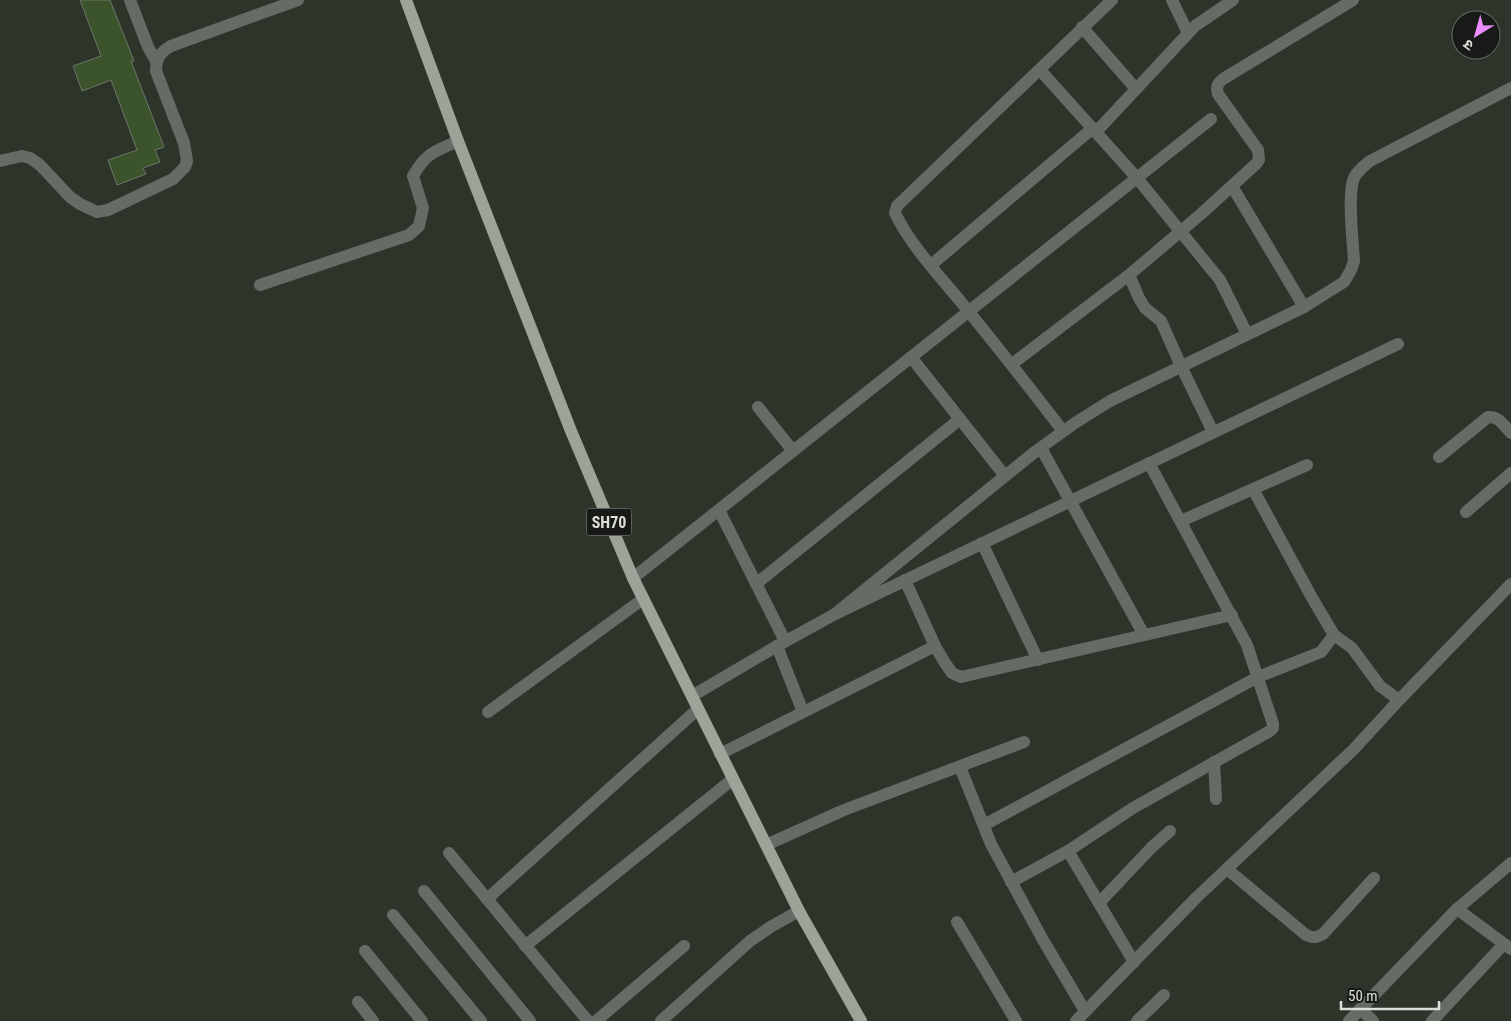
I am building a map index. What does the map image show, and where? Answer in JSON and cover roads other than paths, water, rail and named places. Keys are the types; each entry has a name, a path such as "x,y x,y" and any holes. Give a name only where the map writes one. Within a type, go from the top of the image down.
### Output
{"main road":[{"name":"SH70","path":"406,0 458,141 568,422 633,578 799,911 861,1021"}],"street":[{"path":"0,161 22,156 30,158 40,165 70,197 97,212 108,210 173,179 185,167 187,155 184,143 156,71 156,61 148,47 130,0"},
{"path":"156,61 171,46 298,0"},
{"path":"1064,431 911,240 895,213 896,206 1112,0"},
{"path":"1172,0 1188,33"},
{"path":"931,265 1094,130 1136,89 1200,21 1233,0"},
{"path":"1012,364 1130,275 1259,160 1258,150 1218,94 1216,88 1218,83 1353,0"},
{"path":"1082,27 1136,89"},
{"path":"1040,70 1137,178 1220,280 1247,334"},
{"path":"835,614 1005,476 1064,431 1110,401 1304,306 1344,282 1354,261 1351,191 1354,178 1360,169 1370,161 1511,88"},
{"path":"633,578 1212,119"},
{"path":"260,285 409,235 419,226 423,208 414,176 419,166 429,154 458,141"},
{"path":"1232,186 1304,306"},
{"path":"1130,275 1139,298 1146,308 1161,321 1213,432"},
{"path":"692,696 781,643 835,614 1398,344"},
{"path":"911,357 1005,476"},
{"path":"758,407 793,451"},
{"path":"1439,457 1488,418 1497,418 1511,433"},
{"path":"756,584 960,419"},
{"path":"1041,448 1144,635"},
{"path":"1012,882 1068,851 1134,808 1270,731 1272,728 1273,724 1247,645 1149,463"},
{"path":"1181,521 1307,465"},
{"path":"1466,512 1511,473"},
{"path":"1253,489 1334,635 1352,648 1380,686 1399,700"},
{"path":"719,510 756,584 781,643 803,712"},
{"path":"982,543 1038,660"},
{"path":"905,580 935,646 952,673 961,677 1232,615"},
{"path":"1076,1021 1197,898 1354,750 1399,700 1511,584"},
{"path":"488,712 643,599"},
{"path":"984,826 1258,677 1322,652 1334,635"},
{"path":"720,754 935,646"},
{"path":"487,899 698,709"},
{"path":"766,845 844,810 1024,742"},
{"path":"1214,762 1216,799"},
{"path":"960,767 991,844 1043,940 1085,1011"},
{"path":"525,946 733,779"},
{"path":"1100,903 1152,847 1170,831"},
{"path":"1068,851 1134,962"},
{"path":"449,853 588,1021"},
{"path":"1349,1021 1457,909 1511,863"},
{"path":"1227,869 1312,938 1323,934 1374,878"},
{"path":"424,890 530,1021"},
{"path":"1432,1021 1508,947 1457,909"},
{"path":"661,1021 750,942 772,926 799,911"},
{"path":"394,915 481,1021"},
{"path":"957,922 1016,1021"},
{"path":"596,1021 684,946"},
{"path":"365,951 422,1021"},
{"path":"1137,1021 1164,995"},
{"path":"358,1002 373,1021"},
{"path":"1360,1010 1373,1021"}]}
